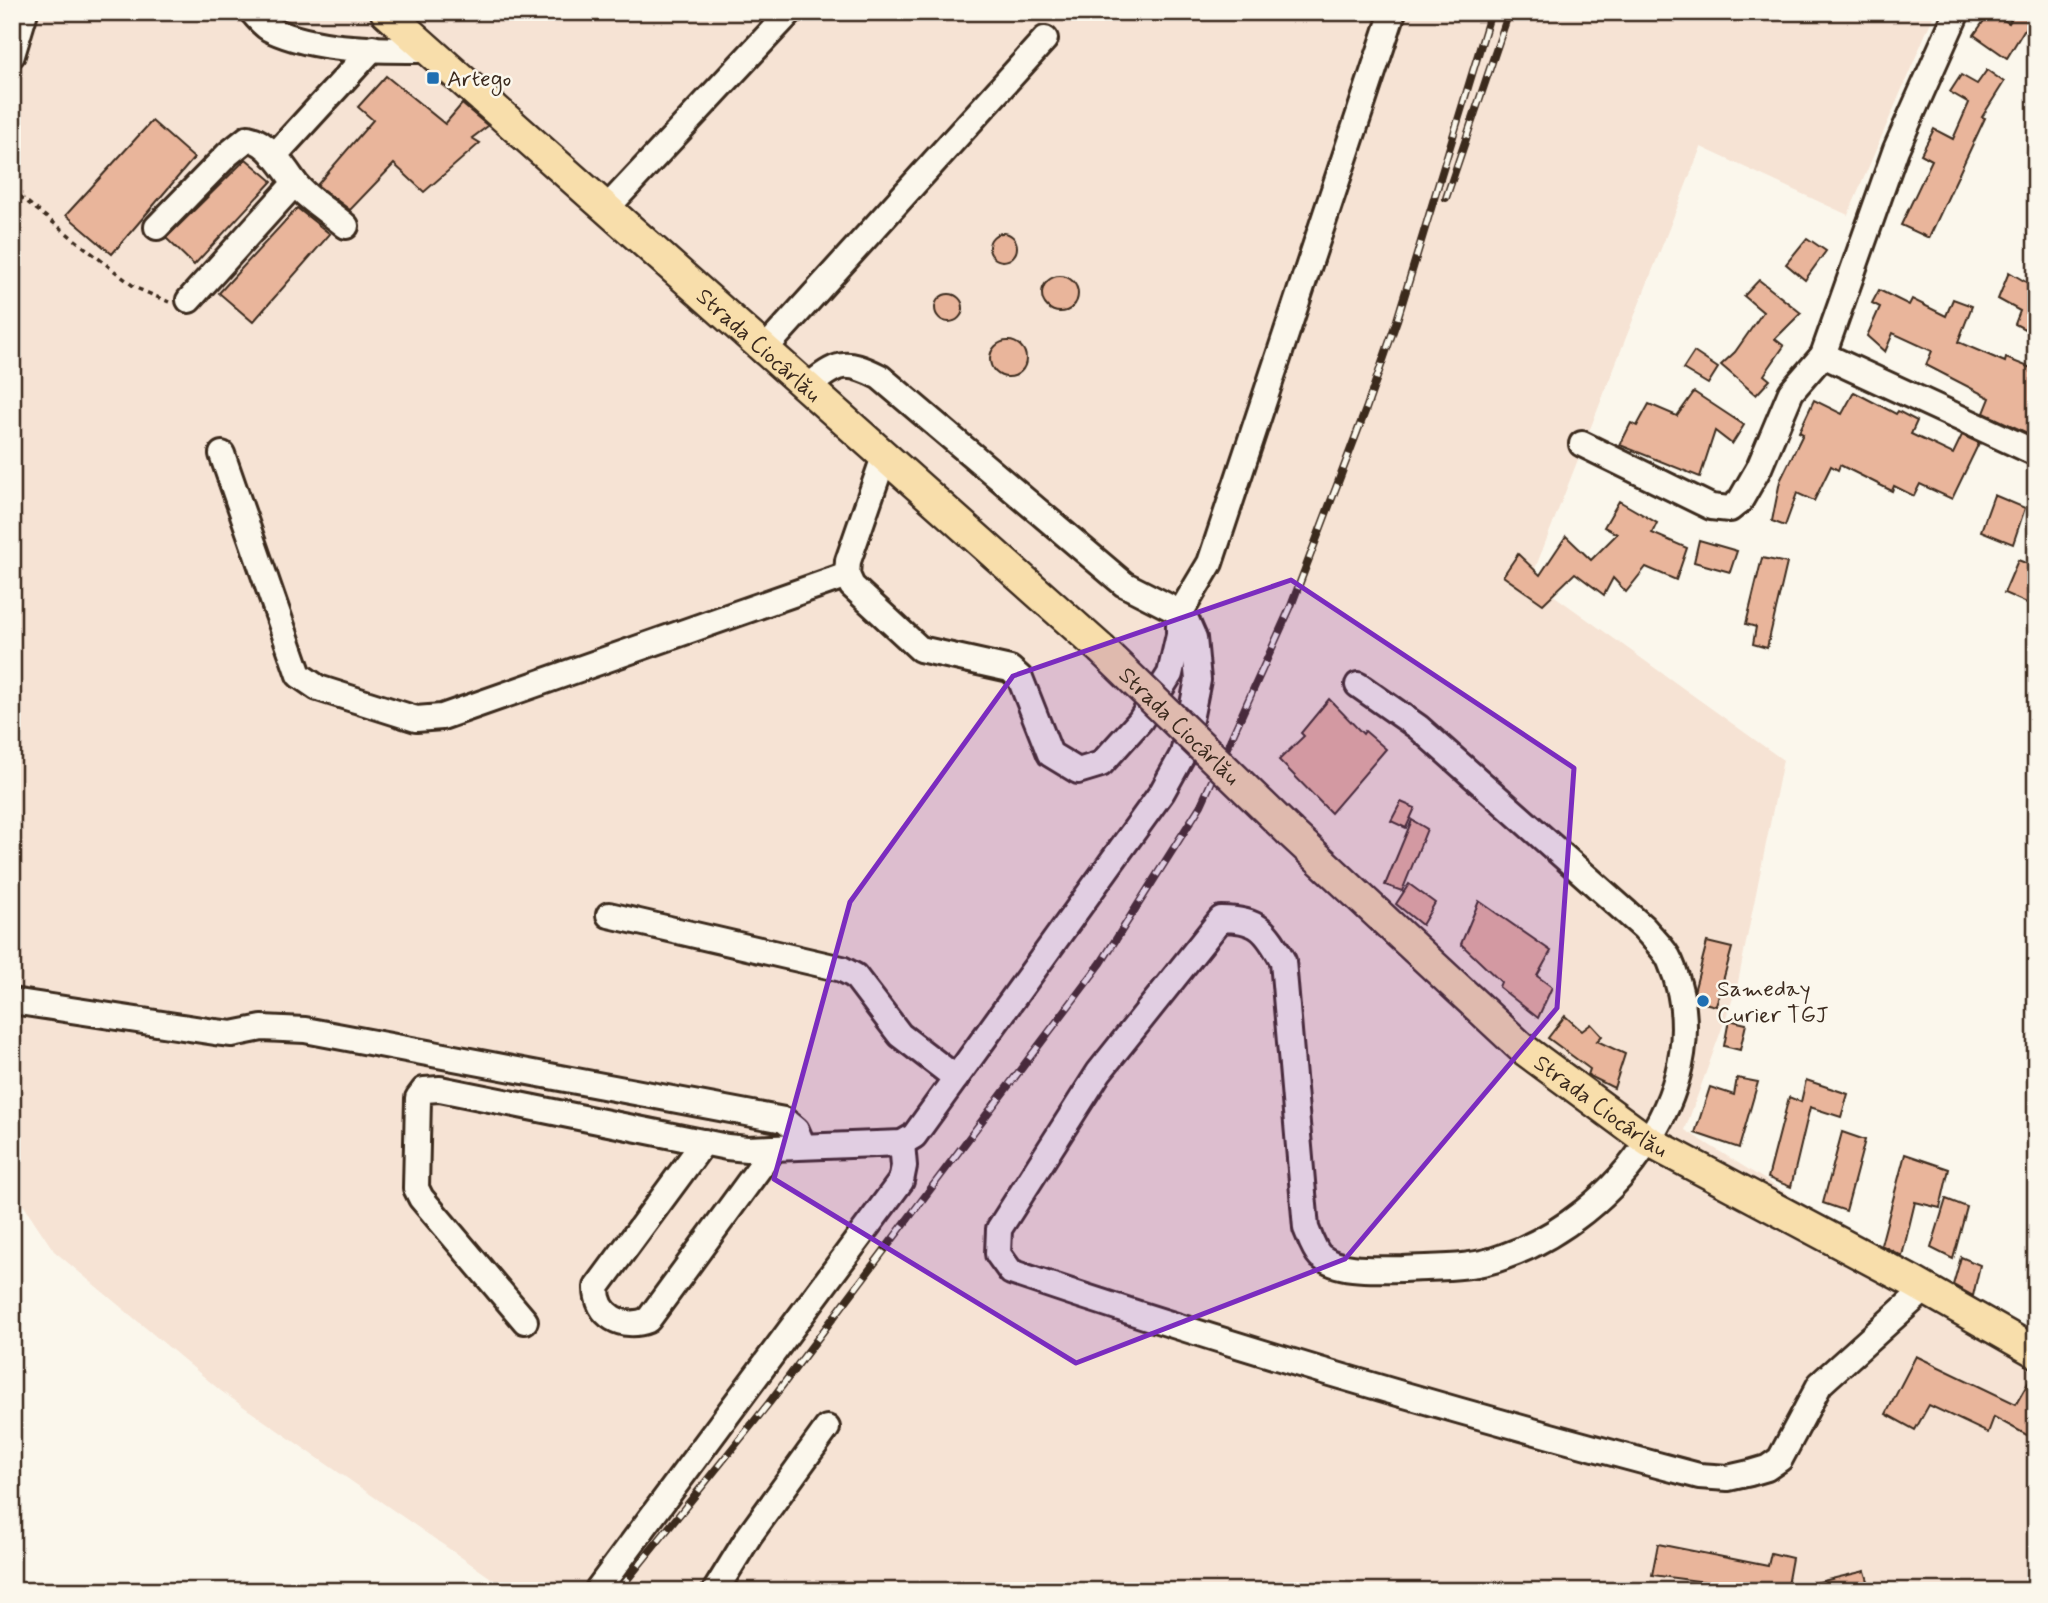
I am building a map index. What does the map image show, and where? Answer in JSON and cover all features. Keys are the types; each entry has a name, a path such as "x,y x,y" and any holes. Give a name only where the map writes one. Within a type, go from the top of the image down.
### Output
{"main road":[{"name":"Strada Ciocârlău","path":"386,12 763,351 1101,649 1290,832 1522,1048 1648,1140 2036,1352"}],"street":[{"path":"12,55 25,12"},
{"path":"252,12 269,29 300,40 373,48 428,50"},
{"path":"606,209 790,12"},
{"path":"884,457 848,561 847,575 852,586 920,649 1010,669 1020,678 1051,754 1078,771 1101,764 1140,721 1170,674 1180,635 1179,615 1210,563 1392,12"},
{"path":"1582,444 1711,507 1730,509 1740,501 1759,468 1791,392 1823,355 1896,149 1957,12"},
{"path":"763,351 1045,39"},
{"path":"274,156 373,48"},
{"path":"157,228 243,139 255,140 274,156 295,183 346,226"},
{"path":"189,300 295,183"},
{"path":"1823,355 2036,453"},
{"path":"525,1321 421,1198 416,1188 418,1098 424,1090 440,1088 747,1149 902,1143 915,1136 1174,774 1183,754 1198,680 1194,638 1187,622 1124,584 880,377 844,364 834,366 806,388"},
{"path":"222,454 299,676 318,688 416,719 442,717 847,575"},
{"path":"1358,685 1418,727 1644,928 1669,958 1681,996 1686,1034 1681,1064 1669,1099 1648,1140 1599,1201 1540,1241 1502,1258 1458,1267 1379,1269 1341,1265 1320,1255 1306,1227 1283,961 1268,935 1247,919 1222,919 1099,1072 999,1229 998,1254 1011,1272 1170,1326 1448,1410 1699,1476 1728,1478 1767,1468 1780,1459 1820,1384 1925,1289"},
{"path":"609,915 842,969 855,976 900,1035 956,1078"},
{"path":"12,1001 232,1034 262,1028 319,1033 784,1119 796,1130 803,1146"},
{"path":"704,1142 597,1287 597,1300 603,1311 623,1324 634,1325 648,1320 774,1148"},
{"path":"598,1589 901,1181 904,1167 902,1143"},
{"path":"715,1591 749,1536 827,1428"}],"path":[{"path":"12,190 136,288 169,302 189,300"}],"highlighted area":[{"path":"1291,580 1574,768 1557,1008 1345,1259 1076,1363 774,1179 850,902 1013,676"}],"shaded area":[{"path":"12,12 1935,12 1848,215 1701,147 1531,579 1783,760 1737,987 1685,1130 1857,1237 2036,1363 2036,1591 510,1591 221,1391 54,1251 12,1188"}],"building":[{"path":"1990,12 2009,23 2015,12 2035,12 2007,58 1974,35"},
{"path":"1987,70 2004,82 1982,117 1985,118 1929,238 1901,225 1932,160 1921,154 1934,129 1953,139 1969,103 1950,92 1961,75 1977,84"},
{"path":"386,76 445,124 462,104 488,126 472,138 480,143 424,192 394,164 350,210 317,185 373,120 358,107"},
{"path":"152,121 194,158 112,254 66,215"},
{"path":"246,159 272,181 194,265 166,238"},
{"path":"297,208 330,234 253,322 219,293"},
{"path":"1003,233 1013,237 1017,247 1013,257 1003,261 993,257 989,247 993,237"},
{"path":"1807,238 1826,251 1805,280 1786,264"},
{"path":"2009,272 2036,288 2036,335 2015,324 2020,311 1998,299"},
{"path":"1060,276 1073,281 1078,294 1073,307 1060,312 1047,307 1042,294 1047,281"},
{"path":"1759,280 1801,313 1775,339 1784,346 1764,375 1770,380 1756,395 1721,365 1735,352 1763,312 1744,296"},
{"path":"1879,290 1909,305 1912,299 1946,316 1953,299 1972,306 1958,342 2005,362 2006,358 2036,370 2036,437 1984,413 1990,398 1926,365 1932,351 1893,333 1885,352 1867,336 1880,307 1872,303"},
{"path":"949,294 959,298 963,308 959,318 949,322 939,318 935,308 939,298"},
{"path":"1008,341 1021,346 1026,359 1021,372 1008,377 995,372 990,359 995,346"},
{"path":"1694,352 1718,368 1708,384 1683,369"},
{"path":"1694,392 1744,425 1732,444 1715,431 1700,477 1620,445 1631,423 1637,426 1649,404 1677,416"},
{"path":"1854,392 1896,414 1898,411 1917,421 1911,434 1953,454 1962,435 1979,443 1952,499 1920,484 1914,496 1894,486 1892,491 1840,465 1838,470 1831,466 1814,501 1797,493 1785,526 1772,521 1780,481 1803,434 1799,432 1814,400 1842,414"},
{"path":"1994,495 2025,508 2013,544 1981,531"},
{"path":"1619,501 1657,523 1652,533 1687,548 1676,580 1646,567 1626,592 1613,578 1604,595 1575,573 1543,604 1503,576 1518,554 1540,575 1566,536 1591,560 1617,534 1604,527"},
{"path":"1699,540 1737,551 1730,572 1694,562"},
{"path":"1762,558 1787,563 1767,648 1753,644 1756,627 1746,624"},
{"path":"2018,560 2036,567 2036,607 2004,593"},
{"path":"1329,699 1363,734 1365,731 1386,749 1331,813 1279,760 1304,736 1301,733"},
{"path":"1401,802 1415,808 1406,828 1391,821"},
{"path":"1412,820 1427,829 1402,891 1385,885"},
{"path":"1409,884 1435,903 1422,925 1396,904"},
{"path":"1479,901 1551,951 1537,976 1552,987 1538,1018 1499,987 1501,982 1461,944"},
{"path":"1707,942 1732,948 1716,1006 1696,1001 1694,992"},
{"path":"1565,1016 1582,1031 1591,1024 1602,1036 1597,1041 1625,1054 1614,1088 1588,1075 1590,1069 1548,1038"},
{"path":"1729,1020 1746,1024 1740,1050 1724,1046"},
{"path":"1737,1078 1758,1082 1739,1148 1695,1133 1710,1087 1734,1095"},
{"path":"1806,1080 1848,1094 1841,1117 1810,1107 1791,1187 1768,1178 1789,1097 1801,1102"},
{"path":"1842,1132 1865,1140 1846,1211 1823,1203"},
{"path":"1905,1154 1949,1169 1940,1208 1915,1202 1902,1256 1881,1245"},
{"path":"1946,1199 1967,1207 1953,1259 1931,1248"},
{"path":"1961,1257 1980,1265 1973,1296 1953,1285"},
{"path":"1916,1356 2016,1404 2036,1369 2036,1440 1994,1417 1988,1433 1929,1405 1915,1430 1886,1414"},
{"path":"1658,1544 1768,1566 1771,1553 1792,1558 1786,1591 1714,1591 1713,1583 1652,1575"},
{"path":"1865,1571 1871,1591 1806,1591 1806,1585"}],"railway":[{"path":"618,1591 769,1403 1101,963 1201,805 1291,606 1366,409 1397,320 1491,12"},
{"path":"1446,198 1509,12"}],"place":[{"name":"Artego","path":"433,78"},
{"name":"Sameday Curier TGJ","path":"1703,1001"}]}
